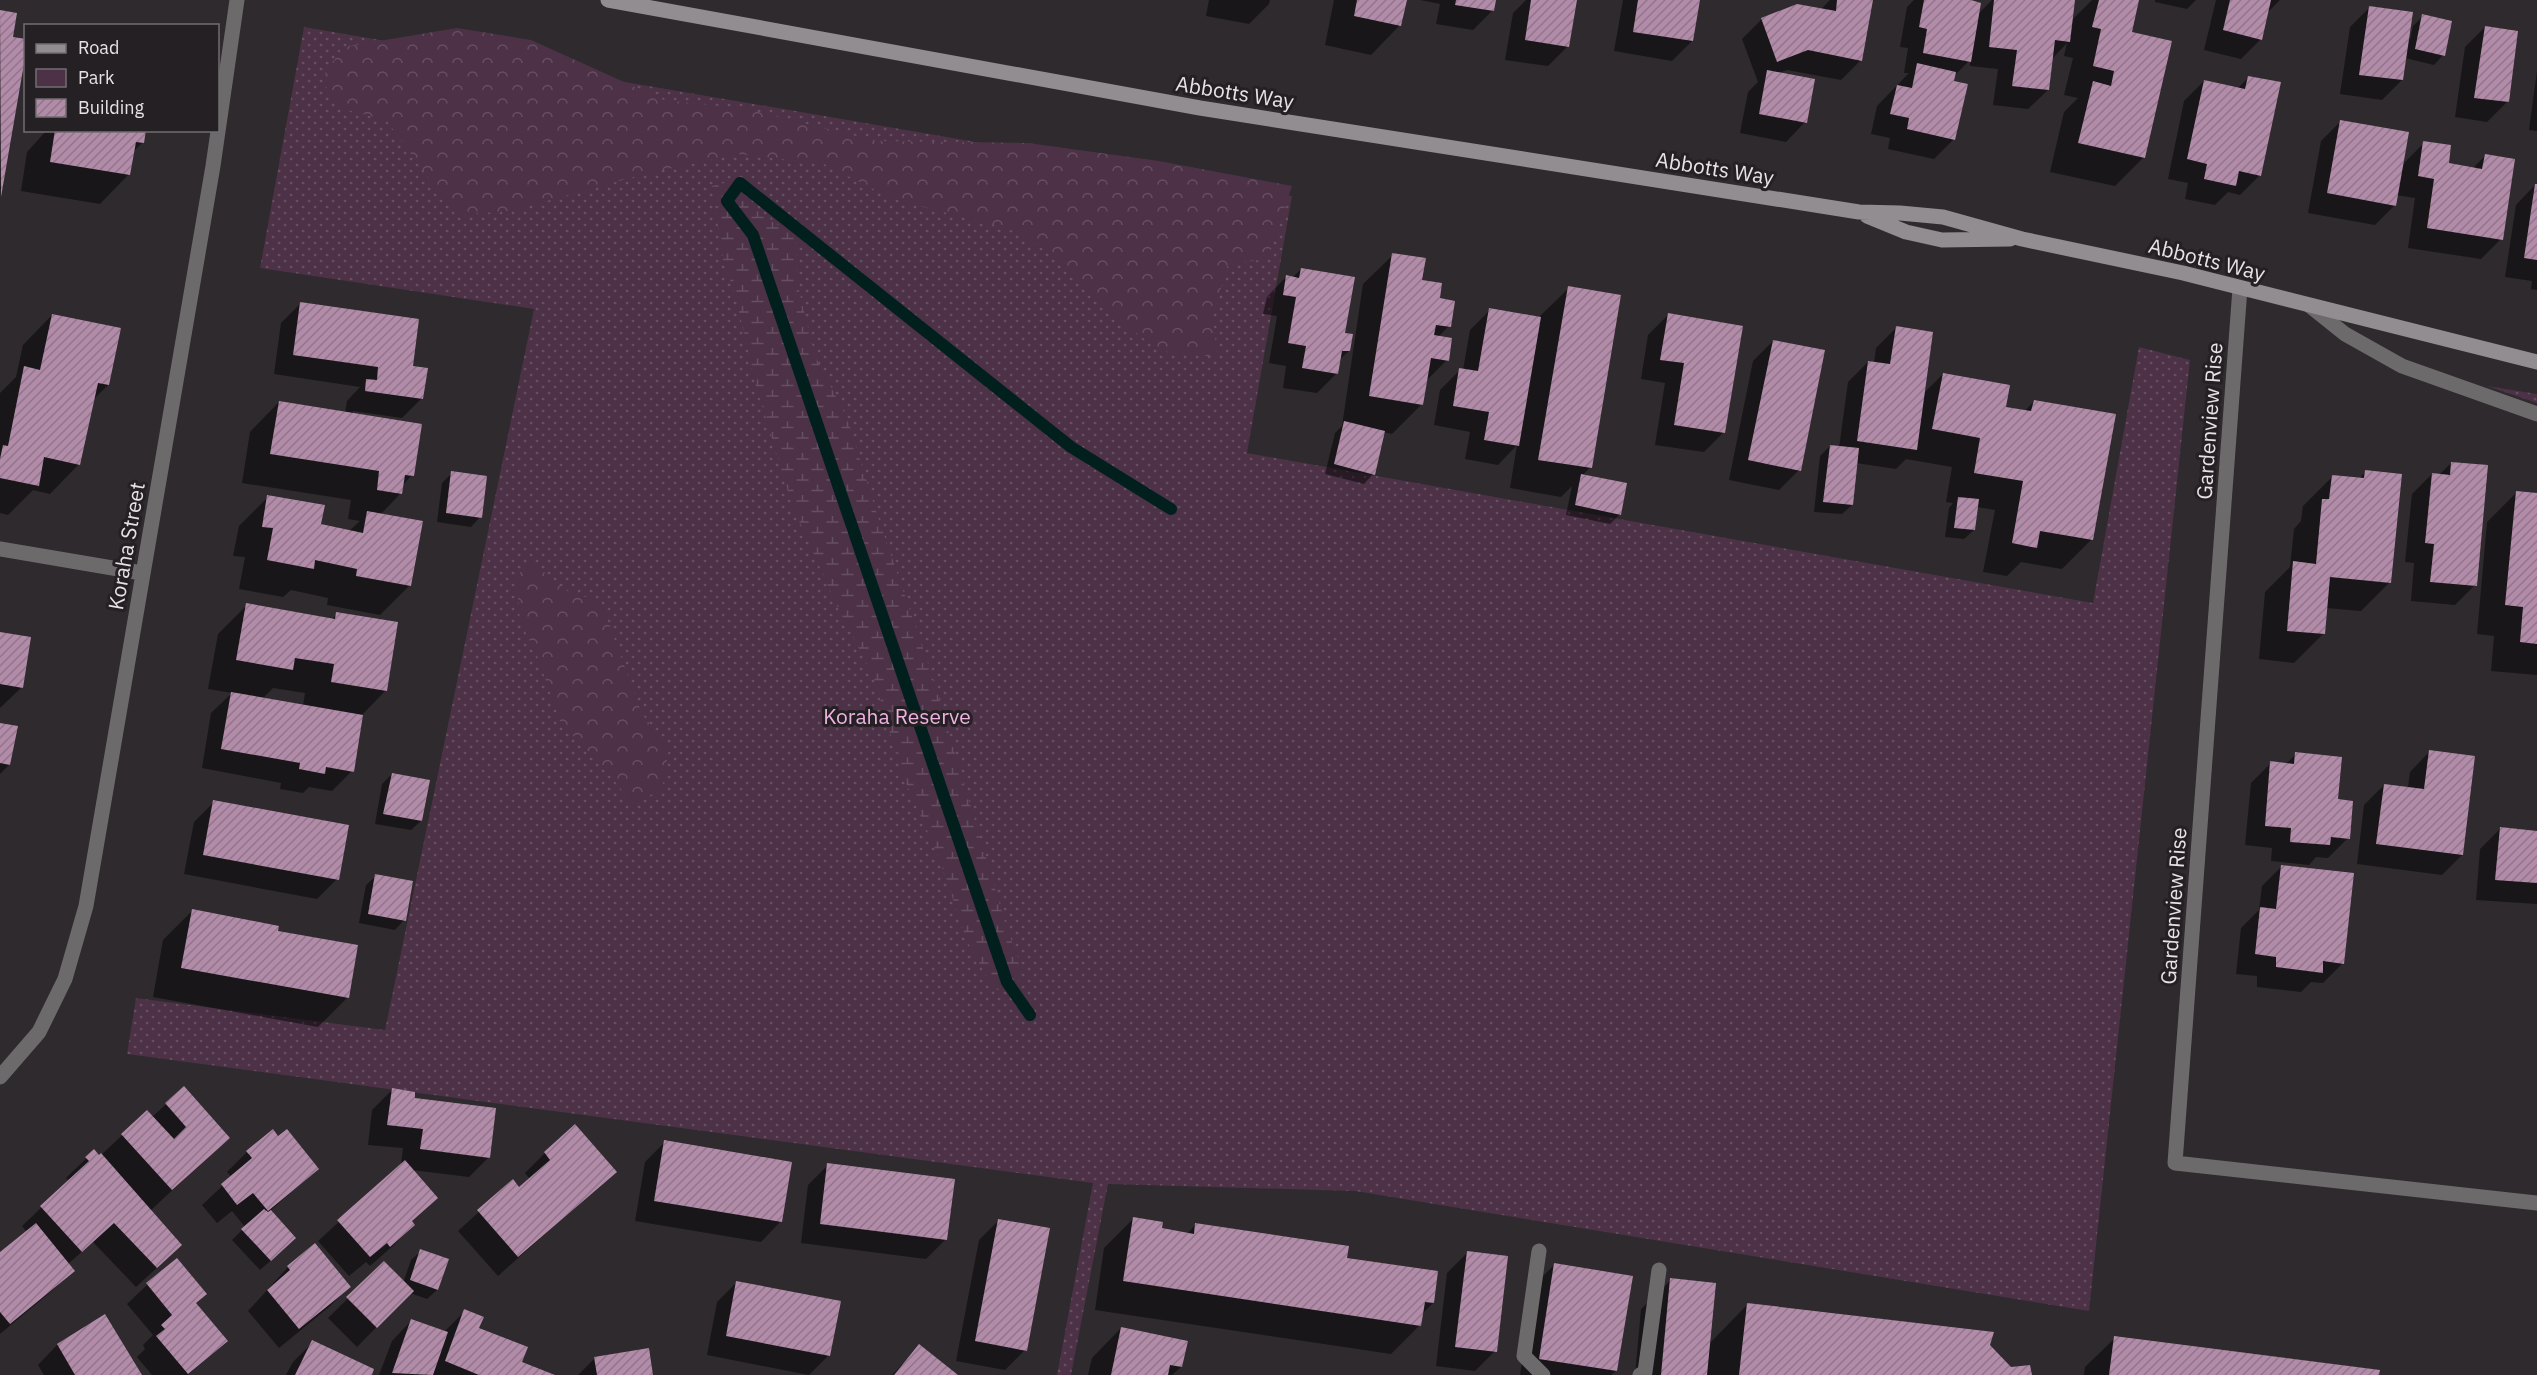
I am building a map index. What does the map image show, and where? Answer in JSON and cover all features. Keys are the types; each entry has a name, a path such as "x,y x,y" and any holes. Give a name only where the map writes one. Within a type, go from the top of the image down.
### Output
{"main road":[{"name":"Abbotts Way","path":"608,0 1200,108 1859,213 1900,213 1943,217 2022,239 2183,273 2537,362"},
{"name":"Abbotts Way","path":"1859,213 1906,232 1942,240 2022,239"}],"street":[{"name":"Koraha Street","path":"219,124 237,0"},
{"name":"Koraha Street","path":"0,1077 39,1032 65,979 86,906 218,132"},
{"name":"Gardenview Rise","path":"2240,288 2175,1163 2537,1203"},
{"name":"Abbotts Way","path":"2310,306 2345,334 2402,366 2537,414"},
{"path":"0,549 142,573"},
{"path":"1539,1251 1524,1356 1543,1375"},
{"path":"1640,1375 1645,1372 1659,1270"}],"green space":[{"name":"Koraha Reserve","path":"304,27 1292,196 1247,453 2093,603 2139,347 2190,360 2089,1311 1355,1191 1108,1184 1071,1375 1057,1375 1093,1183 127,1054 136,998 385,1030 534,309 260,268"},
{"path":"457,28 531,40 664,100 747,109 876,141 1028,143 1159,161 1292,186 1268,259 1228,264 1213,316 1217,357 1160,351 1105,309 1055,256 1009,229 893,199 824,164 738,154 645,174 510,211 456,215 386,120 336,107 322,78 343,47"},
{"path":"724,183 796,239 797,282 815,356 847,418 932,675 1007,929 1020,963 1018,982 995,991 967,941 938,855 902,774 874,678 837,606 792,505 756,386 735,294 723,259 712,186"},
{"path":"2487,386 2537,394 2537,403"},
{"path":"532,562 565,590 601,602 642,714 669,748 662,790 632,803 601,764 561,724 538,658 520,621 516,576"}],"building":[{"path":"1357,0 1407,0 1401,26 1354,16"},
{"path":"1456,0 1496,0 1494,11 1455,5"},
{"path":"1531,0 1577,0 1569,47 1525,40"},
{"path":"1638,0 1700,0 1693,41 1633,32"},
{"path":"1837,0 1873,0 1862,61 1808,50 1777,62 1761,18 1797,4 1836,11"},
{"path":"1924,0 1971,0 1981,3 1971,62 1923,53 1927,29 1919,27"},
{"path":"1994,0 2075,0 2070,42 2055,40 2049,90 2012,86 2017,50 1989,47"},
{"path":"2099,0 2139,0 2132,32 2172,41 2145,158 2078,143 2093,81 2111,86 2114,71 2093,66 2101,29 2092,27"},
{"path":"2230,0 2271,0 2262,40 2223,30"},
{"path":"2369,6 2413,12 2403,80 2359,75"},
{"path":"0,10 17,13 13,37 24,39 24,64 1,197"},
{"path":"2422,14 2452,21 2445,56 2415,49"},
{"path":"2485,26 2518,31 2509,102 2474,98"},
{"path":"1917,63 1956,72 1954,81 1968,84 1955,140 1907,129 1909,118 1890,114 1897,85 1912,88"},
{"path":"1767,70 1815,79 1807,123 1759,114"},
{"path":"2248,76 2281,82 2261,176 2239,171 2236,186 2204,179 2207,164 2187,159 2204,80 2245,89"},
{"path":"2340,120 2409,132 2396,206 2327,193"},
{"path":"55,132 146,132 144,143 136,142 130,175 50,162"},
{"path":"2423,141 2451,145 2449,163 2482,169 2485,154 2515,159 2503,240 2427,228 2434,179 2418,176"},
{"path":"2535,184 2537,184 2537,260 2524,258"},
{"path":"1392,253 1426,258 1422,280 1442,283 1440,298 1455,301 1451,327 1436,325 1434,335 1452,338 1449,361 1431,358 1423,405 1369,396"},
{"path":"1301,268 1355,277 1345,333 1353,334 1350,351 1342,351 1338,374 1302,368 1306,346 1288,343 1296,297 1283,295 1286,275 1299,278"},
{"path":"1568,286 1621,295 1592,468 1538,460"},
{"path":"300,302 419,319 413,366 428,368 423,399 365,391 366,379 377,380 378,367 293,355"},
{"path":"1489,308 1541,317 1519,446 1484,440 1489,412 1453,406 1459,368 1478,371"},
{"path":"1668,313 1743,326 1725,433 1674,425 1684,363 1660,360"},
{"path":"52,314 121,328 109,385 98,383 80,465 44,457 39,486 0,478 0,459 3,445 8,446 24,366 40,370"},
{"path":"1896,326 1933,332 1917,450 1857,441 1868,361 1890,364"},
{"path":"1773,340 1825,350 1801,471 1748,460"},
{"path":"1943,373 2010,385 2006,407 2031,411 2034,400 2116,414 2093,540 2040,531 2037,548 2012,543 2023,481 1974,473 1980,438 1932,429"},
{"path":"279,401 422,424 414,476 405,475 402,494 377,490 379,471 270,454"},
{"path":"1344,421 1385,431 1375,475 1334,464"},
{"path":"1830,445 1859,448 1853,505 1823,502"},
{"path":"2451,462 2488,465 2477,586 2430,582 2434,544 2425,543 2432,473 2450,475"},
{"path":"2365,470 2402,474 2391,583 2330,577 2325,634 2287,631 2293,561 2316,564 2322,499 2329,499 2332,475 2364,478"},
{"path":"451,471 487,476 482,518 446,513"},
{"path":"1581,474 1627,483 1621,515 1575,505"},
{"path":"2516,491 2537,493 2537,644 2520,642 2523,607 2505,605"},
{"path":"267,495 325,505 321,524 363,533 367,511 423,521 411,586 356,576 357,569 315,560 314,569 267,560 273,528 262,527"},
{"path":"1958,497 1979,499 1975,530 1954,528"},
{"path":"246,603 335,619 336,612 398,622 387,691 331,682 334,664 295,658 293,670 236,660"},
{"path":"0,632 31,637 23,688 0,684"},
{"path":"231,692 363,715 354,772 326,767 325,774 299,769 300,763 221,749"},
{"path":"0,723 18,726 10,765 0,763"},
{"path":"2429,750 2475,756 2463,855 2376,844 2384,784 2424,789"},
{"path":"2295,752 2342,757 2338,799 2353,801 2350,839 2331,837 2330,845 2290,842 2291,828 2265,826 2270,761 2294,764"},
{"path":"392,773 430,780 422,821 383,814"},
{"path":"213,800 349,825 339,880 203,855"},
{"path":"2500,827 2537,831 2537,883 2495,880"},
{"path":"2281,865 2354,873 2344,964 2323,961 2323,973 2276,967 2276,957 2255,954 2260,907 2276,909"},
{"path":"375,874 413,881 406,921 368,914"},
{"path":"192,909 279,926 278,931 358,945 349,998 181,968"},
{"path":"184,1086 230,1138 172,1190 121,1134 147,1110 174,1139 186,1127 165,1103"},
{"path":"392,1088 415,1092 415,1098 496,1108 490,1158 420,1149 423,1129 387,1125"},
{"path":"575,1124 617,1172 518,1257 477,1210 513,1179 519,1187 550,1160 544,1152"},
{"path":"273,1129 278,1136 287,1129 319,1169 268,1211 253,1193 237,1205 221,1184 252,1158 246,1151"},
{"path":"664,1140 792,1162 782,1222 654,1201"},
{"path":"94,1149 99,1155 101,1153 182,1245 157,1268 114,1223 82,1252 40,1206 89,1161 85,1157"},
{"path":"405,1160 438,1198 412,1221 415,1225 390,1247 387,1243 370,1257 337,1220"},
{"path":"827,1163 955,1179 947,1240 820,1224"},
{"path":"264,1209 268,1212 271,1210 296,1238 271,1261 241,1229"},
{"path":"1133,1217 1163,1222 1162,1228 1194,1234 1195,1223 1349,1246 1347,1258 1438,1271 1434,1303 1425,1302 1421,1326 1123,1281"},
{"path":"998,1219 1050,1228 1027,1351 975,1341"},
{"path":"36,1223 75,1271 10,1324 0,1312 0,1252"},
{"path":"315,1243 351,1287 299,1329 267,1290 290,1270 287,1266"},
{"path":"420,1249 449,1259 438,1290 410,1280"},
{"path":"1467,1251 1508,1256 1497,1352 1455,1347"},
{"path":"177,1258 207,1294 196,1303 228,1341 188,1374 156,1336 165,1329 161,1325 172,1315 146,1283"},
{"path":"384,1261 414,1291 377,1328 346,1297"},
{"path":"1554,1263 1633,1276 1617,1371 1539,1359"},
{"path":"1670,1278 1716,1283 1707,1375 1661,1375"},
{"path":"736,1281 841,1301 830,1356 726,1336"},
{"path":"1747,1303 1994,1332 1990,1345 2011,1367 2030,1365 2032,1375 1739,1375"},
{"path":"464,1309 484,1317 479,1328 528,1347 522,1362 555,1375 479,1375 445,1361"},
{"path":"105,1314 142,1375 75,1375 57,1344"},
{"path":"411,1319 448,1332 433,1375 392,1373"},
{"path":"1121,1327 1188,1341 1182,1367 1170,1365 1168,1375 1111,1375"},
{"path":"2114,1336 2380,1370 2379,1375 2109,1375"},
{"path":"312,1340 374,1369 372,1375 295,1375"},
{"path":"919,1344 953,1371 958,1375 894,1375"},
{"path":"649,1348 653,1375 597,1375 594,1357"}],"waterway":[{"path":"1030,1015 1007,982 753,235 727,201 740,183 1071,447 1171,509"}]}
